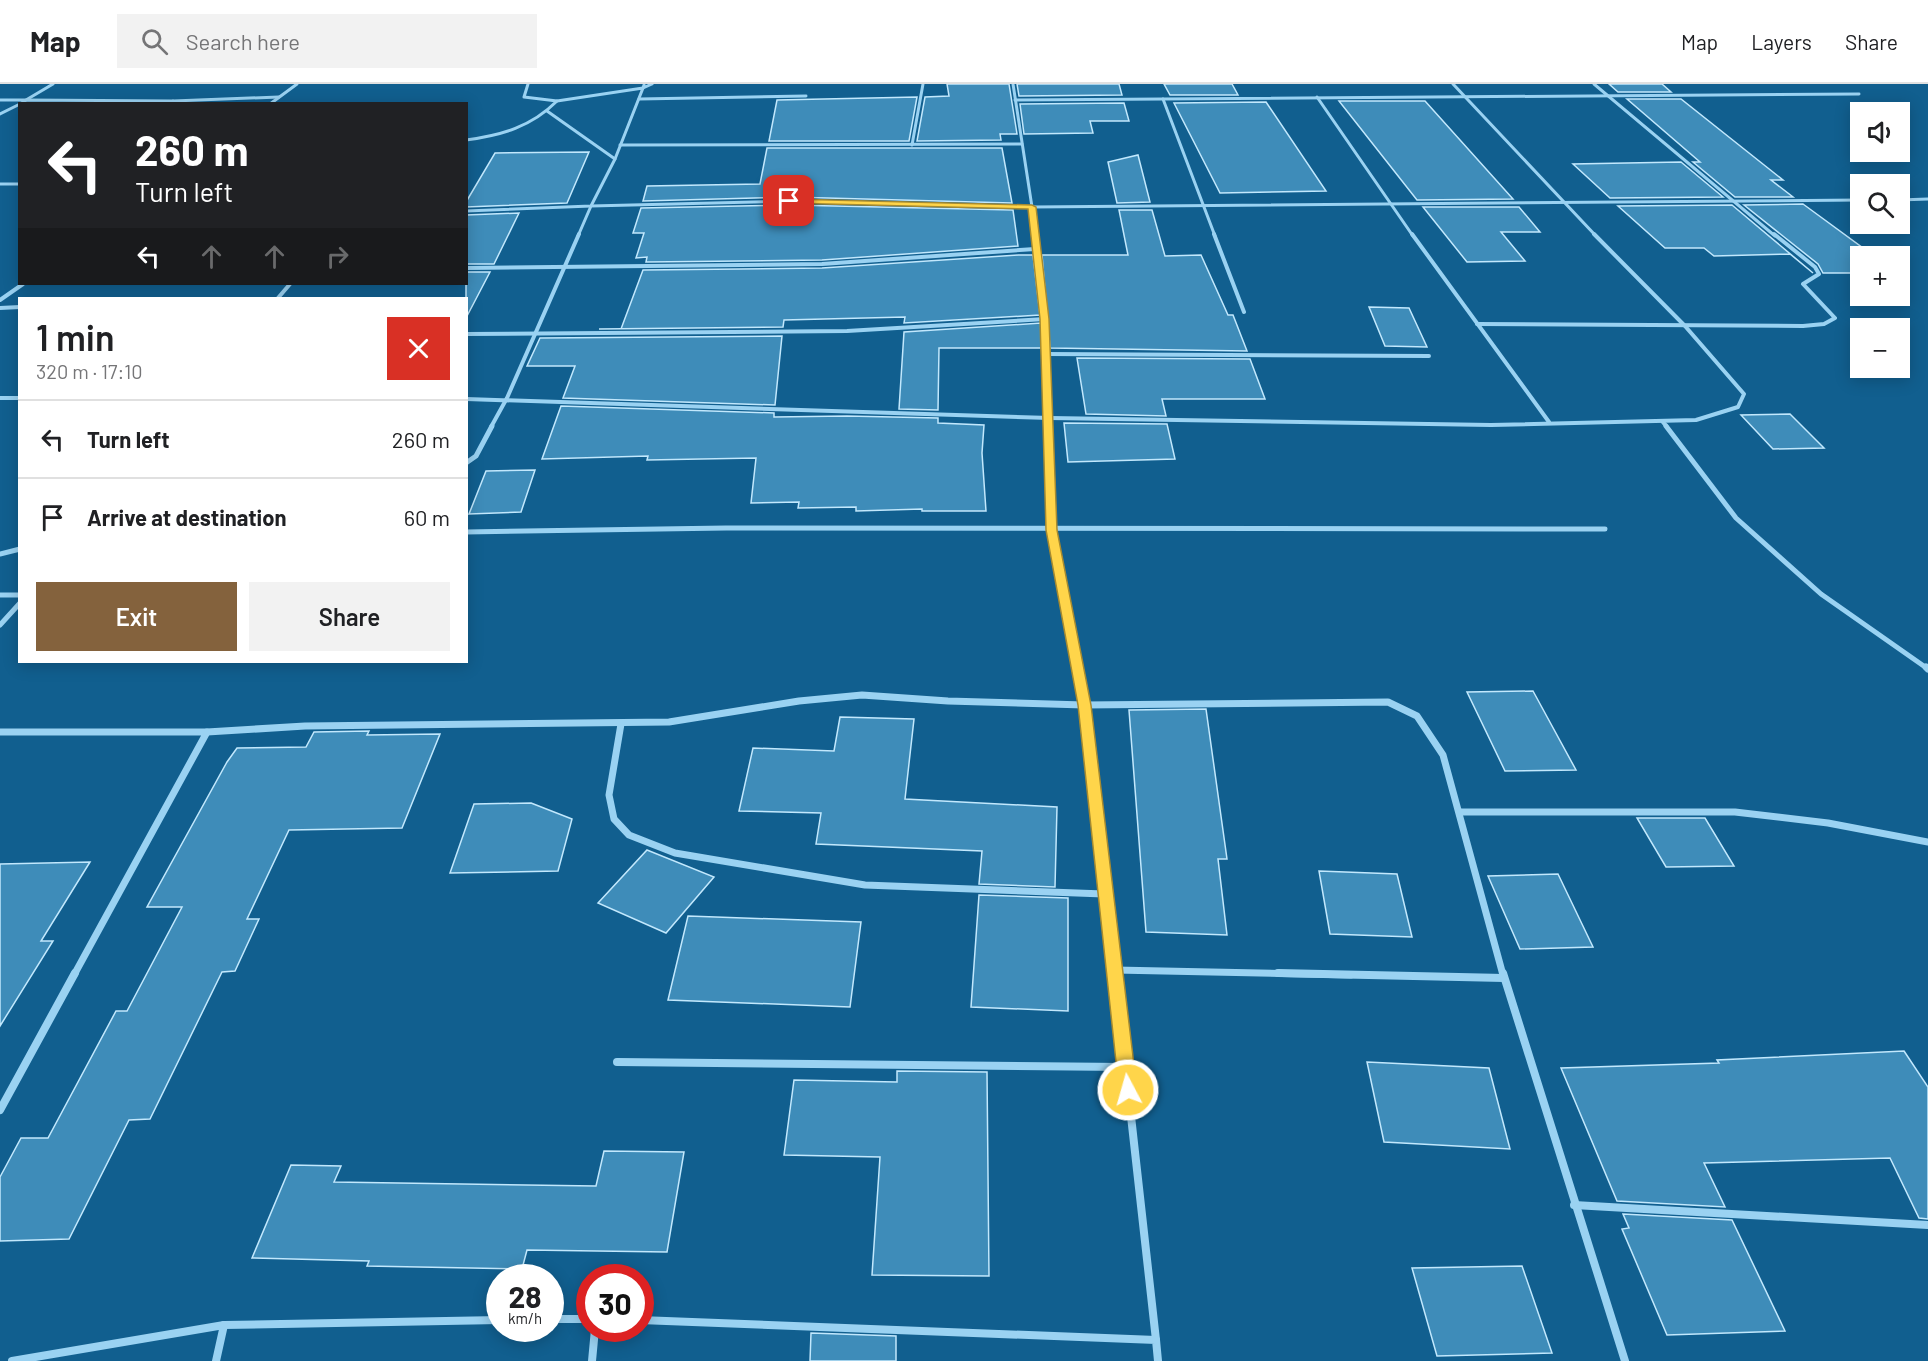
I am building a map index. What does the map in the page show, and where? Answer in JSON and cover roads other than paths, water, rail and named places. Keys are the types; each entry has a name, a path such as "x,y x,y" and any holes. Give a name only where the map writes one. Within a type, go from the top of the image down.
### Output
{"street":[{"path":"23,102 53,84"},
{"path":"273,102 297,84"},
{"path":"528,84 524,97 557,101 652,84"},
{"path":"912,144 923,84"},
{"path":"1013,84 1032,207 1035,249 1045,319 1050,418 1051,530 1084,705 1158,1361"},
{"path":"468,399 1050,418 1491,425 1662,421 1713,416 1738,407 1744,394 1686,326 1563,203 1452,84"},
{"path":"1477,324 1803,326 1824,324 1835,318 1803,284 1819,274 1815,267 1731,201 1594,84"},
{"path":"468,462 476,456 507,399 591,206 615,159 644,86"},
{"path":"1015,100 1463,95 1859,94"},
{"path":"639,99 806,96"},
{"path":"0,100 173,101 279,97"},
{"path":"1317,97 1390,205 1548,422"},
{"path":"1163,99 1244,312"},
{"path":"468,140 526,128 557,101"},
{"path":"0,114 18,105"},
{"path":"547,111 615,159"},
{"path":"620,145 1022,144"},
{"path":"0,184 18,184"},
{"path":"1910,200 1928,199"},
{"path":"468,211 789,201 1032,207 1205,207 1850,200"},
{"path":"468,268 826,266 942,260 1035,249"},
{"path":"0,300 22,285"},
{"path":"279,297 289,285"},
{"path":"0,308 18,308"},
{"path":"468,334 847,331 1045,319"},
{"path":"1046,354 1429,356"},
{"path":"0,398 18,398"},
{"path":"1662,421 1736,518 1821,594 1928,669"},
{"path":"468,532 726,528 1605,529"},
{"path":"0,554 18,550"},
{"path":"0,595 18,595"},
{"path":"0,625 18,605"},
{"path":"0,732 207,732 305,726 669,722 799,700 862,695 948,701 1084,705 1388,702 1417,716 1443,755 1504,978 1625,1361"},
{"path":"621,724 609,795 614,819 629,835 675,853 865,885 1104,894"},
{"path":"0,1110 207,732"},
{"path":"1460,812 1736,812 1828,822 1928,842"},
{"path":"1115,970 1504,978"},
{"path":"616,1062 1125,1067"},
{"path":"1574,1205 1928,1225"},
{"path":"12,1361 224,1325 486,1320"},
{"path":"654,1321 1156,1340"},
{"path":"216,1361 224,1325"},
{"path":"592,1361 594,1342"}]}
